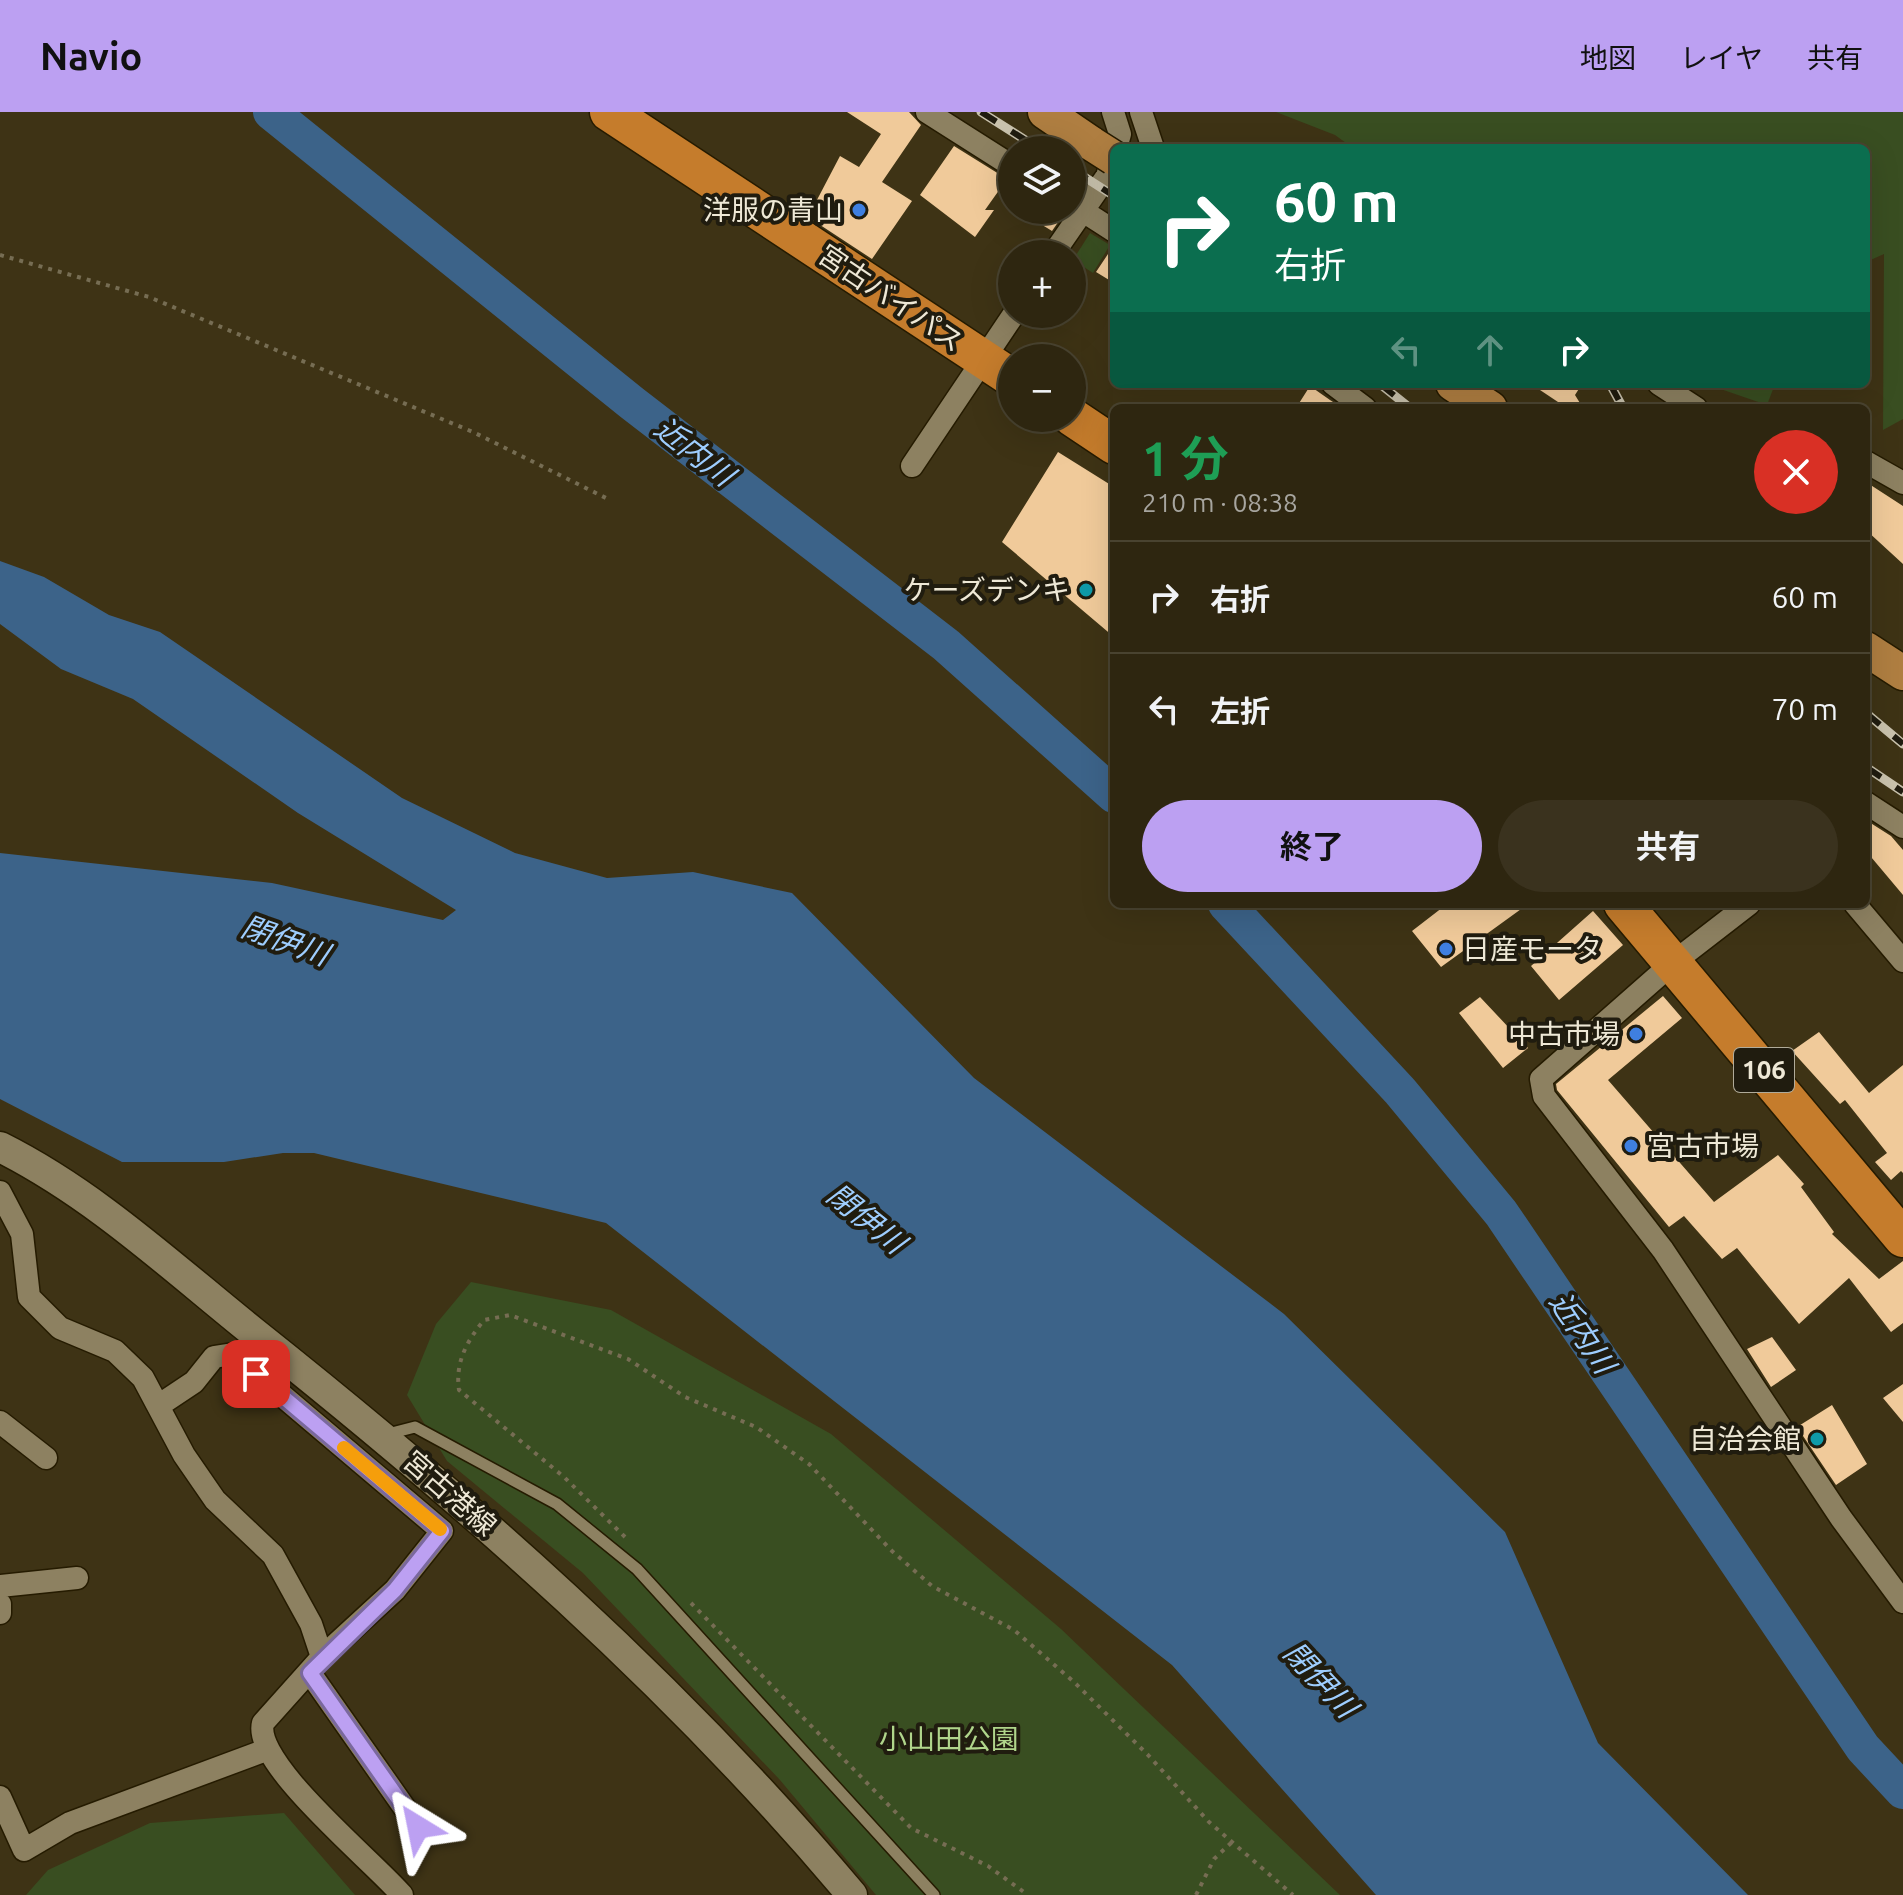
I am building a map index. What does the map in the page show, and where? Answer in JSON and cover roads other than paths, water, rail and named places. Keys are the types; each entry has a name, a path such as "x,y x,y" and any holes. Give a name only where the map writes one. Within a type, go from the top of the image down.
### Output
{"highway":[{"name":"宮古バイパス","path":"632,118 998,369"},
{"path":"1086,426 1110,442"},
{"name":"106","path":"1627,908 1903,1238"}],"main road":[{"path":"1045,112 1109,151"},
{"path":"1459,388 1484,404"},
{"path":"1870,652 1903,673"},
{"name":"宮古港線","path":"0,1147 38,1167 100,1209 383,1436 560,1589 696,1723 852,1895"}],"street":[{"path":"927,112 998,157"},
{"path":"1113,112 1120,134 1114,144"},
{"path":"1141,112 1152,144"},
{"path":"1086,198 1107,176 1109,151"},
{"path":"1086,213 1110,228"},
{"path":"912,466 998,369"},
{"path":"1338,388 1360,404"},
{"path":"1665,388 1690,404"},
{"path":"1870,464 1903,483"},
{"path":"1870,806 1903,827"},
{"path":"1744,908 1674,962 1541,1079 1544,1096 1663,1250 1841,1518 1903,1602"},
{"path":"1858,908 1903,961"},
{"path":"0,1192 22,1234 29,1297 60,1328 115,1351 143,1378 184,1455 215,1500 273,1555 311,1624 316,1665 418,1827"},
{"path":"158,1406 194,1382 214,1357 233,1354 442,1531 395,1590 316,1665 263,1723 260,1734 266,1750 292,1784 375,1864 402,1895"},
{"path":"0,1422 46,1458"},
{"path":"0,1586 77,1578"},
{"path":"0,1604 0,1613"},
{"path":"0,1797 24,1850 45,1841 70,1823 266,1750"}],"lane":[{"path":"383,1436 415,1427 557,1504 637,1569 934,1895"}],"water":[{"name":"閉伊川","path":"0,561 44,577 109,615 160,632 402,798 515,853 607,878 693,872 792,893 974,1078 1284,1314 1505,1532 1598,1743 1748,1895 1376,1895 1172,1665 606,1223 314,1153 283,1153 224,1162 122,1162 0,1099 0,853 272,883 443,920 456,910 298,813 133,699 61,669 0,624"}],"waterway":[{"name":"近内川","path":"271,112 632,403 946,645 1110,791"},
{"name":"近内川","path":"1230,908 1400,1091 1501,1213 1863,1748 1903,1791"}],"railway":[{"path":"981,112 1019,136"},
{"path":"1086,178 1110,193"},
{"path":"1385,388 1405,404"},
{"path":"1612,388 1621,404"},
{"path":"1870,716 1903,744"},
{"path":"1870,770 1903,792"}],"place":[{"name":"洋服の青山","path":"859,210"},
{"name":"ケーズデンキ","path":"1086,590"},
{"name":"日産モータ","path":"1446,949"},
{"name":"中古市場","path":"1636,1034"},
{"name":"宮古市場","path":"1631,1146"},
{"name":"自治会館","path":"1817,1439"}],"park label":[{"name":"小山田公園","path":"949,1739"}]}
